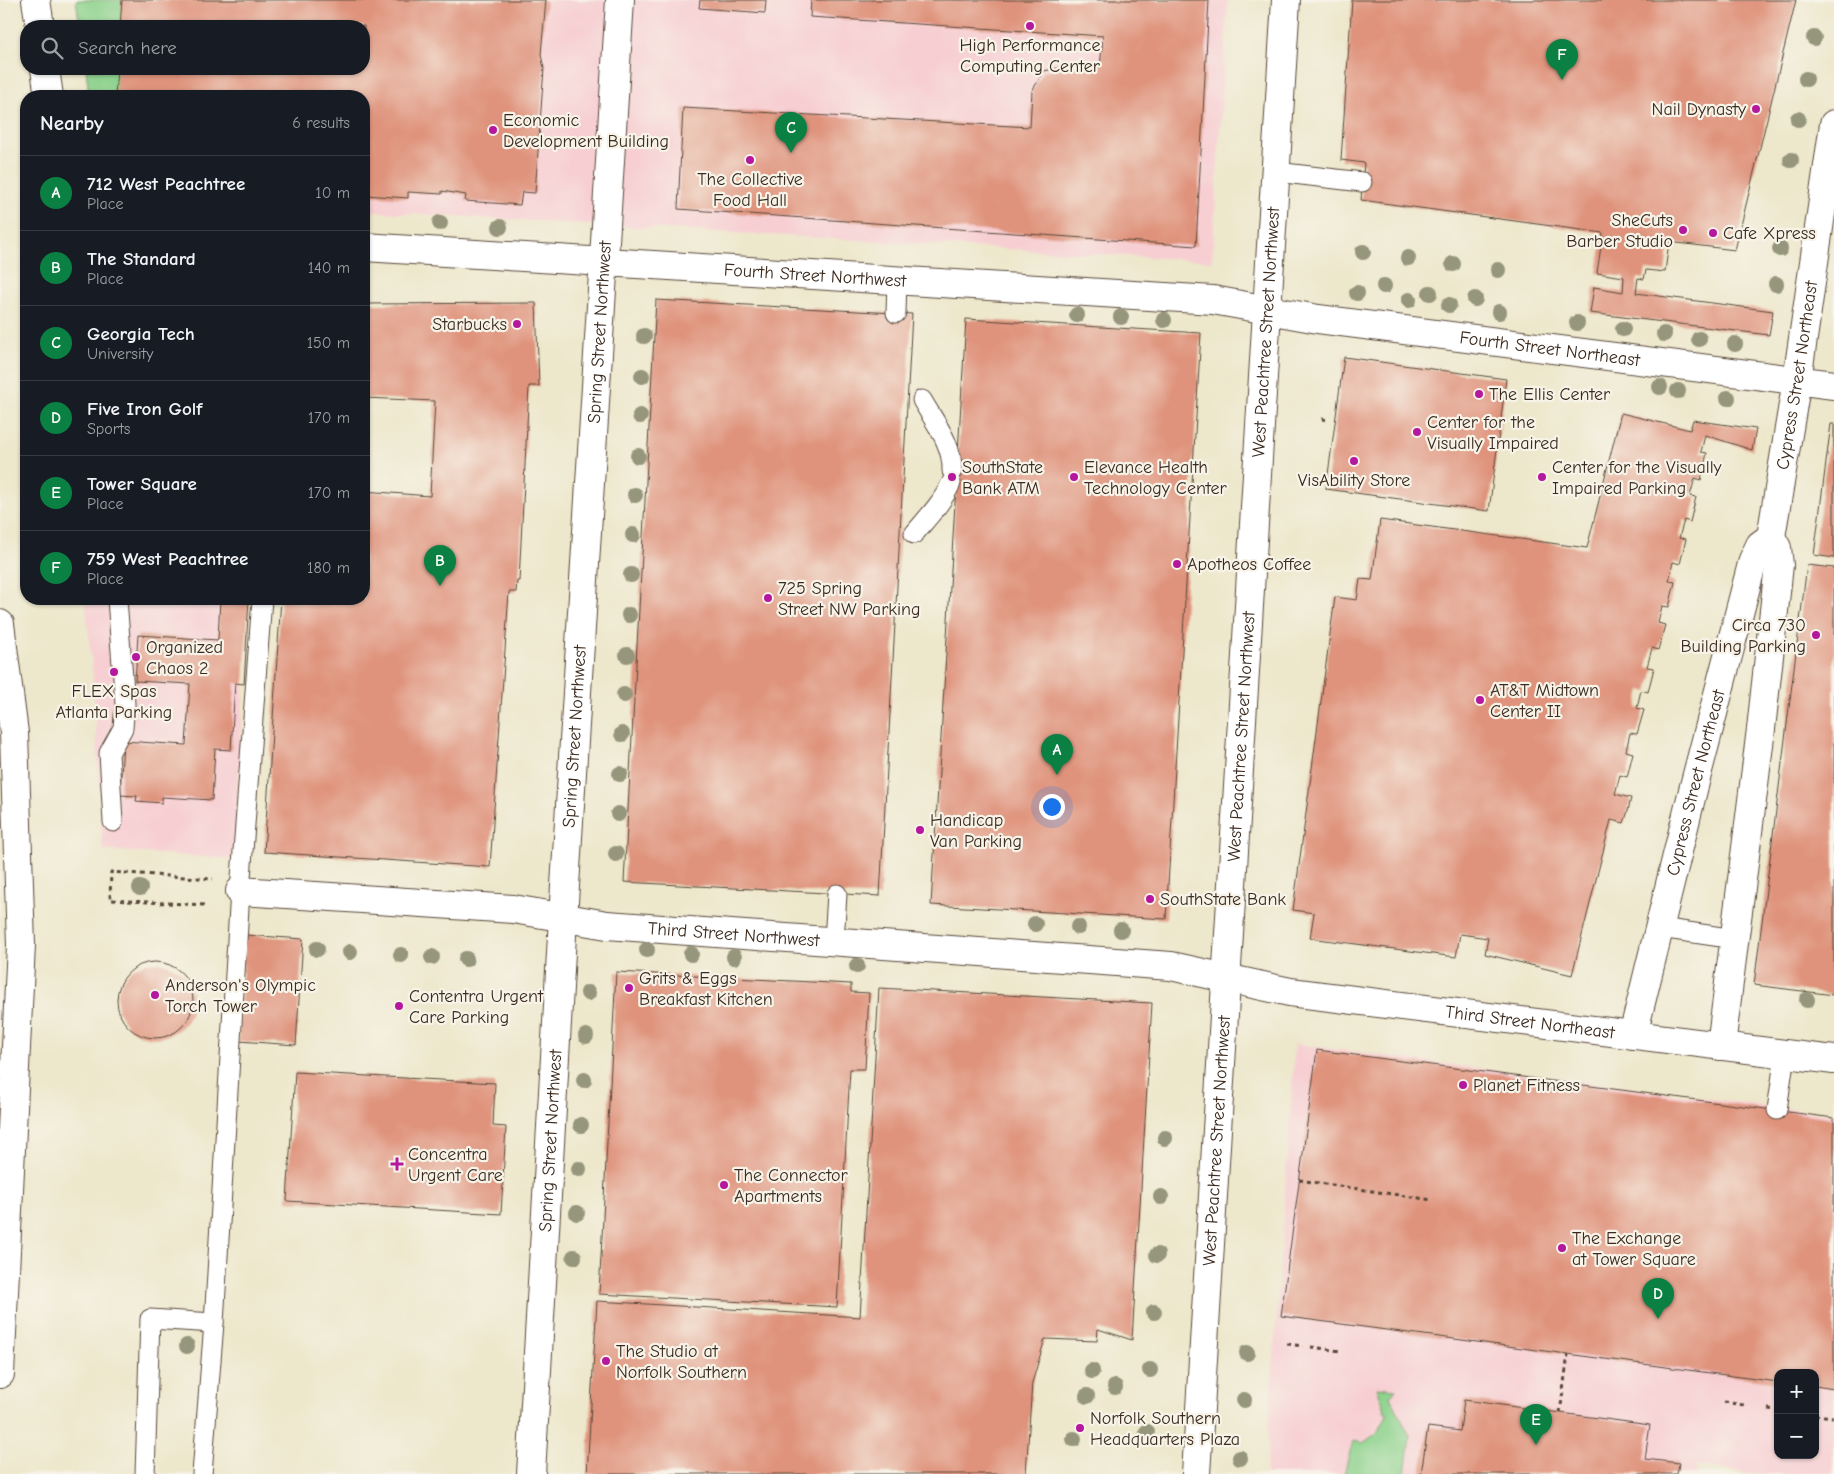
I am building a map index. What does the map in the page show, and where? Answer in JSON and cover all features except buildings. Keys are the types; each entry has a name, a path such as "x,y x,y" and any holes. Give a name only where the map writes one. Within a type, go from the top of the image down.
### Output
{"main road":[{"path":"36,0 39,20"},
{"name":"Spring Street Northwest","path":"531,1474 563,918 620,0"},
{"name":"West Peachtree Street Northwest","path":"1196,1474 1286,0"},
{"path":"46,75 48,90"},
{"name":"Cypress Street Northeast","path":"1721,1046 1761,729 1779,565 1777,548 1771,537 1797,380 1834,124"},
{"name":"Fourth Street Northwest","path":"370,247 1213,300 1267,309"},
{"name":"Fourth Street Northeast","path":"1267,309 1318,319 1834,385"},
{"name":"Cypress Street Northeast","path":"1633,1035 1698,771 1754,560 1760,545 1771,537"},
{"path":"0,624 14,733 21,945 0,1374"},
{"name":"Third Street Northwest","path":"240,891 513,909 607,925 1171,966 1227,978"},
{"name":"Third Street Northeast","path":"1227,978 1290,992 1834,1060"},
{"path":"0,1148 13,1115"}],"lane":[{"path":"1276,172 1362,182"},
{"path":"896,313 897,280"},
{"path":"914,534 947,493 952,477 952,461 947,443 922,400"},
{"path":"113,822 109,753 123,728 125,704 118,605"},
{"path":"202,1474 214,1323 240,891 262,605"},
{"path":"834,941 837,894"},
{"path":"1660,928 1735,939"},
{"path":"1777,1110 1785,1054"},
{"path":"145,1474 150,1320 214,1323"}],"path":[{"path":"1322,419 1328,420"},
{"path":"204,905 110,900 111,872 214,879"},
{"path":"1299,1180 1432,1200"},
{"path":"1287,1344 1303,1346"},
{"path":"1311,1347 1341,1352"},
{"path":"1560,1413 1568,1354"},
{"path":"1724,1402 1744,1405"},
{"path":"1768,1408 1774,1409"},
{"path":"1819,1415 1833,1417"}],"shaded area":[{"path":"91,0 1228,0 1212,261 370,211 370,90 102,90 100,75 370,75 370,20 93,20"},
{"path":"86,605 249,605 234,859 103,850 92,664"},
{"name":"The Exchange at Tower Square","path":"1295,1044 1834,1115 1834,1474 1761,1474 1697,1466 1695,1474 1266,1474"}],"green space":[{"path":"76,0 122,0 121,20 79,20"},
{"path":"87,75 118,75 116,90 88,90"},
{"path":"1377,1387 1396,1389 1390,1396 1410,1436 1405,1474 1344,1474 1353,1441 1363,1443 1377,1433 1387,1415"}],"place":[{"name":"High Performance Computing Center","path":"1030,26"},
{"name":"759 West Peachtree","path":"1562,80"},
{"name":"Nail Dynasty","path":"1756,109"},
{"name":"Economic Development Building","path":"493,130"},
{"name":"Georgia Tech","path":"791,153"},
{"name":"The Collective Food Hall","path":"750,160"},
{"name":"SheCuts Barber Studio","path":"1683,230"},
{"name":"Cafe Xpress","path":"1713,233"},
{"name":"Starbucks","path":"517,324"},
{"name":"The Ellis Center","path":"1479,394"},
{"name":"Center for the Visually Impaired","path":"1417,432"},
{"name":"VisAbility Store","path":"1354,461"},
{"name":"SouthState Bank ATM","path":"952,477"},
{"name":"Elevance Health Technology Center","path":"1074,477"},
{"name":"Center for the Visually Impaired Parking","path":"1542,477"},
{"name":"Apotheos Coffee","path":"1177,564"},
{"name":"The Standard","path":"440,586"},
{"name":"725 Spring Street NW Parking","path":"768,598"},
{"name":"Circa 730 Building Parking","path":"1816,635"},
{"name":"Organized Chaos 2","path":"136,657"},
{"name":"FLEX Spas Atlanta Parking","path":"114,672"},
{"name":"AT&T Midtown Center II","path":"1480,700"},
{"name":"712 West Peachtree","path":"1057,775"},
{"name":"Handicap Van Parking","path":"920,830"},
{"name":"SouthState Bank","path":"1150,899"},
{"name":"Grits & Eggs Breakfast Kitchen","path":"629,988"},
{"name":"Anderson's Olympic Torch Tower","path":"155,995"},
{"name":"Contentra Urgent Care Parking","path":"399,1006"},
{"name":"Planet Fitness","path":"1463,1085"},
{"name":"Concentra Urgent Care","path":"397,1164"},
{"name":"The Connector Apartments","path":"724,1185"},
{"name":"The Exchange at Tower Square","path":"1562,1248"},
{"name":"Five Iron Golf","path":"1658,1319"},
{"name":"The Studio at Norfolk Southern","path":"606,1361"},
{"name":"Norfolk Southern Headquarters Plaza","path":"1080,1428"},
{"name":"Tower Square","path":"1536,1445"}]}
